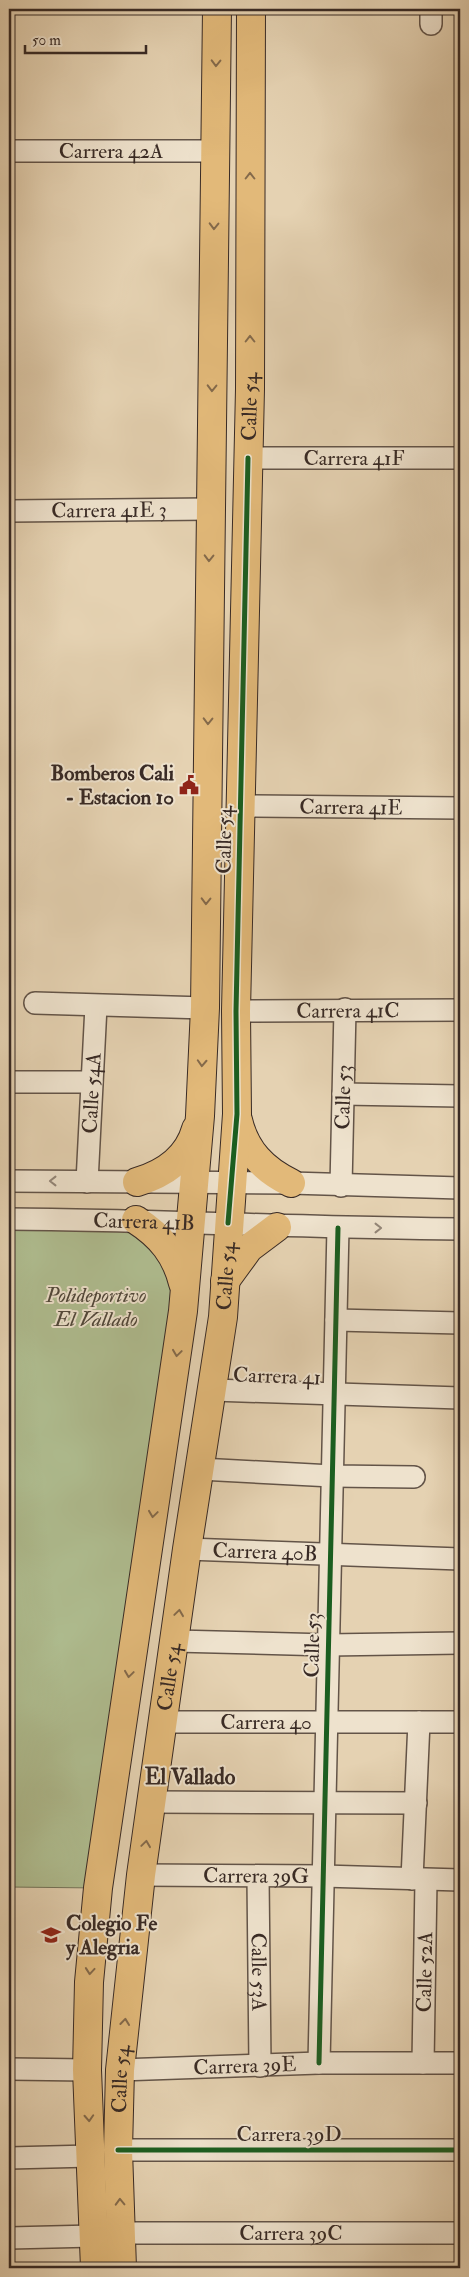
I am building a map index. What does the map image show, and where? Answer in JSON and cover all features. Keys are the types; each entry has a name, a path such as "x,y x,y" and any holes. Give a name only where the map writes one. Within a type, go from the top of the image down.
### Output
{"main road":[{"name":"Calle 54","path":"95,2268 87,2070 89,1982 98,1888 184,1299 200,1116 205,1008 216,11"},
{"name":"Calle 54","path":"122,2268 118,2150 120,2070 141,1875 187,1549 223,1317 237,1114 236,1011 248,458 251,13"},
{"path":"237,1114 240,1130 246,1145 256,1158 266,1169 291,1183"},
{"path":"137,1182 165,1171 176,1161 188,1148 196,1133 200,1116"},
{"path":"136,1220 163,1241 176,1263 184,1299 192,1302 205,1300 216,1306 223,1317"},
{"path":"225,1280 249,1248 277,1226"}],"street":[{"name":"Carrera 42A","path":"9,151 215,152"},
{"name":"Carrera 41F","path":"248,458 460,458"},
{"name":"Carrera 41E 3","path":"9,511 210,510"},
{"name":"Carrera 41E","path":"241,806 460,808"},
{"path":"35,1004 205,1008"},
{"name":"Calle 54A","path":"87,1182 96,1006"},
{"name":"Carrera 41C","path":"236,1011 346,1009 460,1010"},
{"name":"Calle 53","path":"341,1186 346,1009"},
{"path":"9,1082 92,1082"},
{"path":"343,1094 460,1096"},
{"name":"Carrera 41B","path":"9,1181 194,1184 291,1183 341,1186 460,1188"},
{"name":"Carrera 41B","path":"9,1219 136,1220 338,1228 460,1229"},
{"name":"Calle 53","path":"319,2063 338,1228"},
{"path":"336,1320 460,1323"},
{"name":"Carrera 41","path":"213,1390 460,1398"},
{"path":"200,1468 332,1476 414,1477"},
{"name":"Carrera 40B","path":"187,1549 460,1559"},
{"path":"175,1641 328,1645 460,1643"},
{"name":"Carrera 40","path":"164,1722 460,1722"},
{"name":"Calle 52A","path":"419,1722 416,1804 423,2063"},
{"path":"152,1802 416,1804"},
{"name":"Carrera 39G","path":"141,1875 323,1876 460,1880"},
{"name":"Calle 53A","path":"258,1877 260,2066"},
{"name":"Carrera 39E","path":"120,2070 319,2063 460,2063"},
{"path":"9,2069 87,2070"},
{"name":"Carrera 39D","path":"118,2150 460,2150"},
{"path":"9,2158 91,2156"},
{"name":"Carrera 39C","path":"121,2233 460,2233"},
{"path":"9,2238 94,2236"}],"green space":[{"name":"Polideportivo El Vallado","path":"9,1219 136,1220 180,1271 98,1888 9,1887"}],"cycle path":[{"path":"228,1223 237,1114 236,1011 248,458"},
{"path":"319,2063 338,1228"},
{"path":"118,2150 460,2150"}],"place":[{"name":"Bomberos Cali - Estacion 10","path":"189,785"},
{"name":"Colegio Fe y Alegria","path":"51,1935"}],"district":[{"name":"El Vallado","path":"190,1776"}]}
